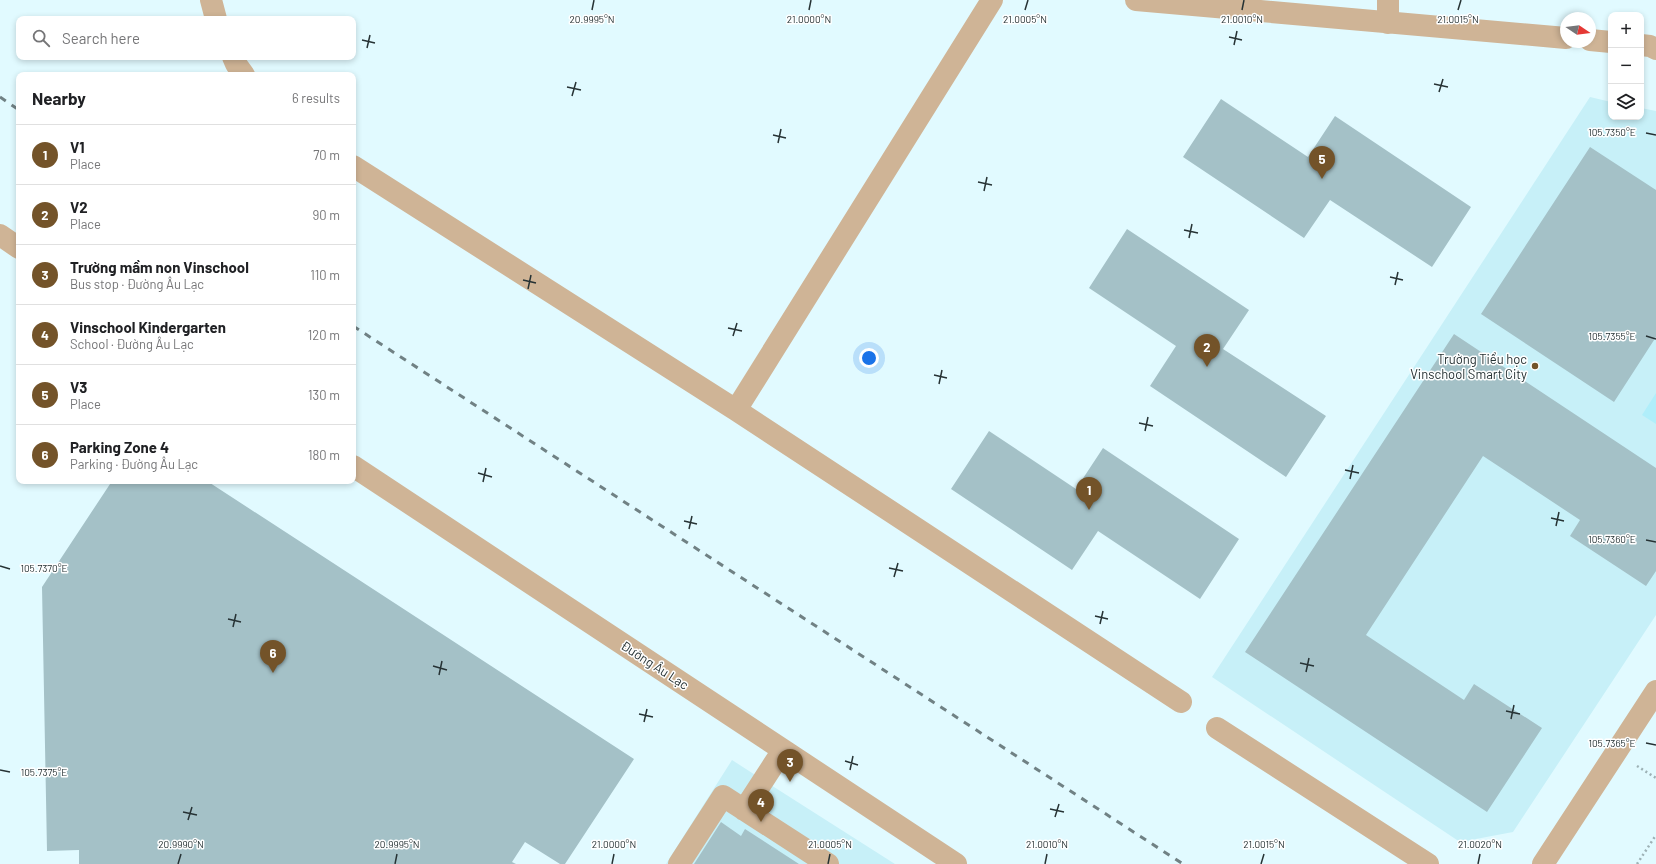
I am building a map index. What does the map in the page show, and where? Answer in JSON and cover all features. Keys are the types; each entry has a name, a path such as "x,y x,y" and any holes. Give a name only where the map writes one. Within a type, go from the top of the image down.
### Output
{"street":[{"path":"212,0 215,16"},
{"path":"736,410 992,0"},
{"path":"1136,0 1560,37"},
{"path":"1388,0 1388,23"},
{"path":"1596,41 1608,42"},
{"path":"1644,45 1656,49"},
{"path":"234,60 242,72"},
{"path":"356,168 736,410 1181,702"},
{"path":"0,235 16,246"},
{"name":"Đường Âu Lạc","path":"356,468 956,864"},
{"path":"1543,864 1656,691"},
{"path":"1217,728 1420,859"},
{"path":"744,810 783,750"},
{"path":"679,864 723,796 828,864"}],"path":[{"path":"1637,766 1656,778"},
{"path":"1637,864 1656,835"}],"shaded area":[{"name":"Trường Tiểu học Vinschool Smart City","path":"1590,97 1608,101 1608,120 1644,120 1644,109 1656,111 1656,615 1513,832 1460,842 1212,677"},
{"path":"1656,393 1656,424 1642,415"},
{"path":"732,760 763,780 895,864 666,864"}],"building":[{"path":"1221,99 1308,157 1335,116 1471,207 1432,267 1330,200 1304,238 1183,157"},
{"path":"1590,147 1656,190 1656,337 1614,402 1481,314"},
{"path":"1127,229 1249,310 1223,349 1326,416 1286,477 1150,386 1176,346 1089,288"},
{"path":"1454,334 1656,468 1656,571 1646,586 1570,536 1580,520 1483,456 1366,635 1464,700 1474,684 1542,728 1487,812 1245,652"},
{"path":"989,431 1076,489 1103,448 1239,539 1200,599 1098,531 1072,570 951,489"},
{"path":"110,484 212,484 634,759 565,864 560,864 525,842 512,862 516,864 79,864 79,850 47,851 42,587"},
{"path":"721,822 741,836 745,829 799,864 694,864"}],"railway":[{"path":"0,97 16,108"},
{"path":"356,328 1183,864"}],"place":[{"name":"V3","path":"1322,179"},
{"name":"Trường Tiểu học Vinschool Smart City","path":"1535,366"},
{"name":"V2","path":"1207,367"},
{"name":"V1","path":"1089,510"},
{"name":"Parking Zone 4","path":"273,673"},
{"name":"Trường mầm non Vinschool","path":"790,782"},
{"name":"Vinschool Kindergarten","path":"761,822"}]}
